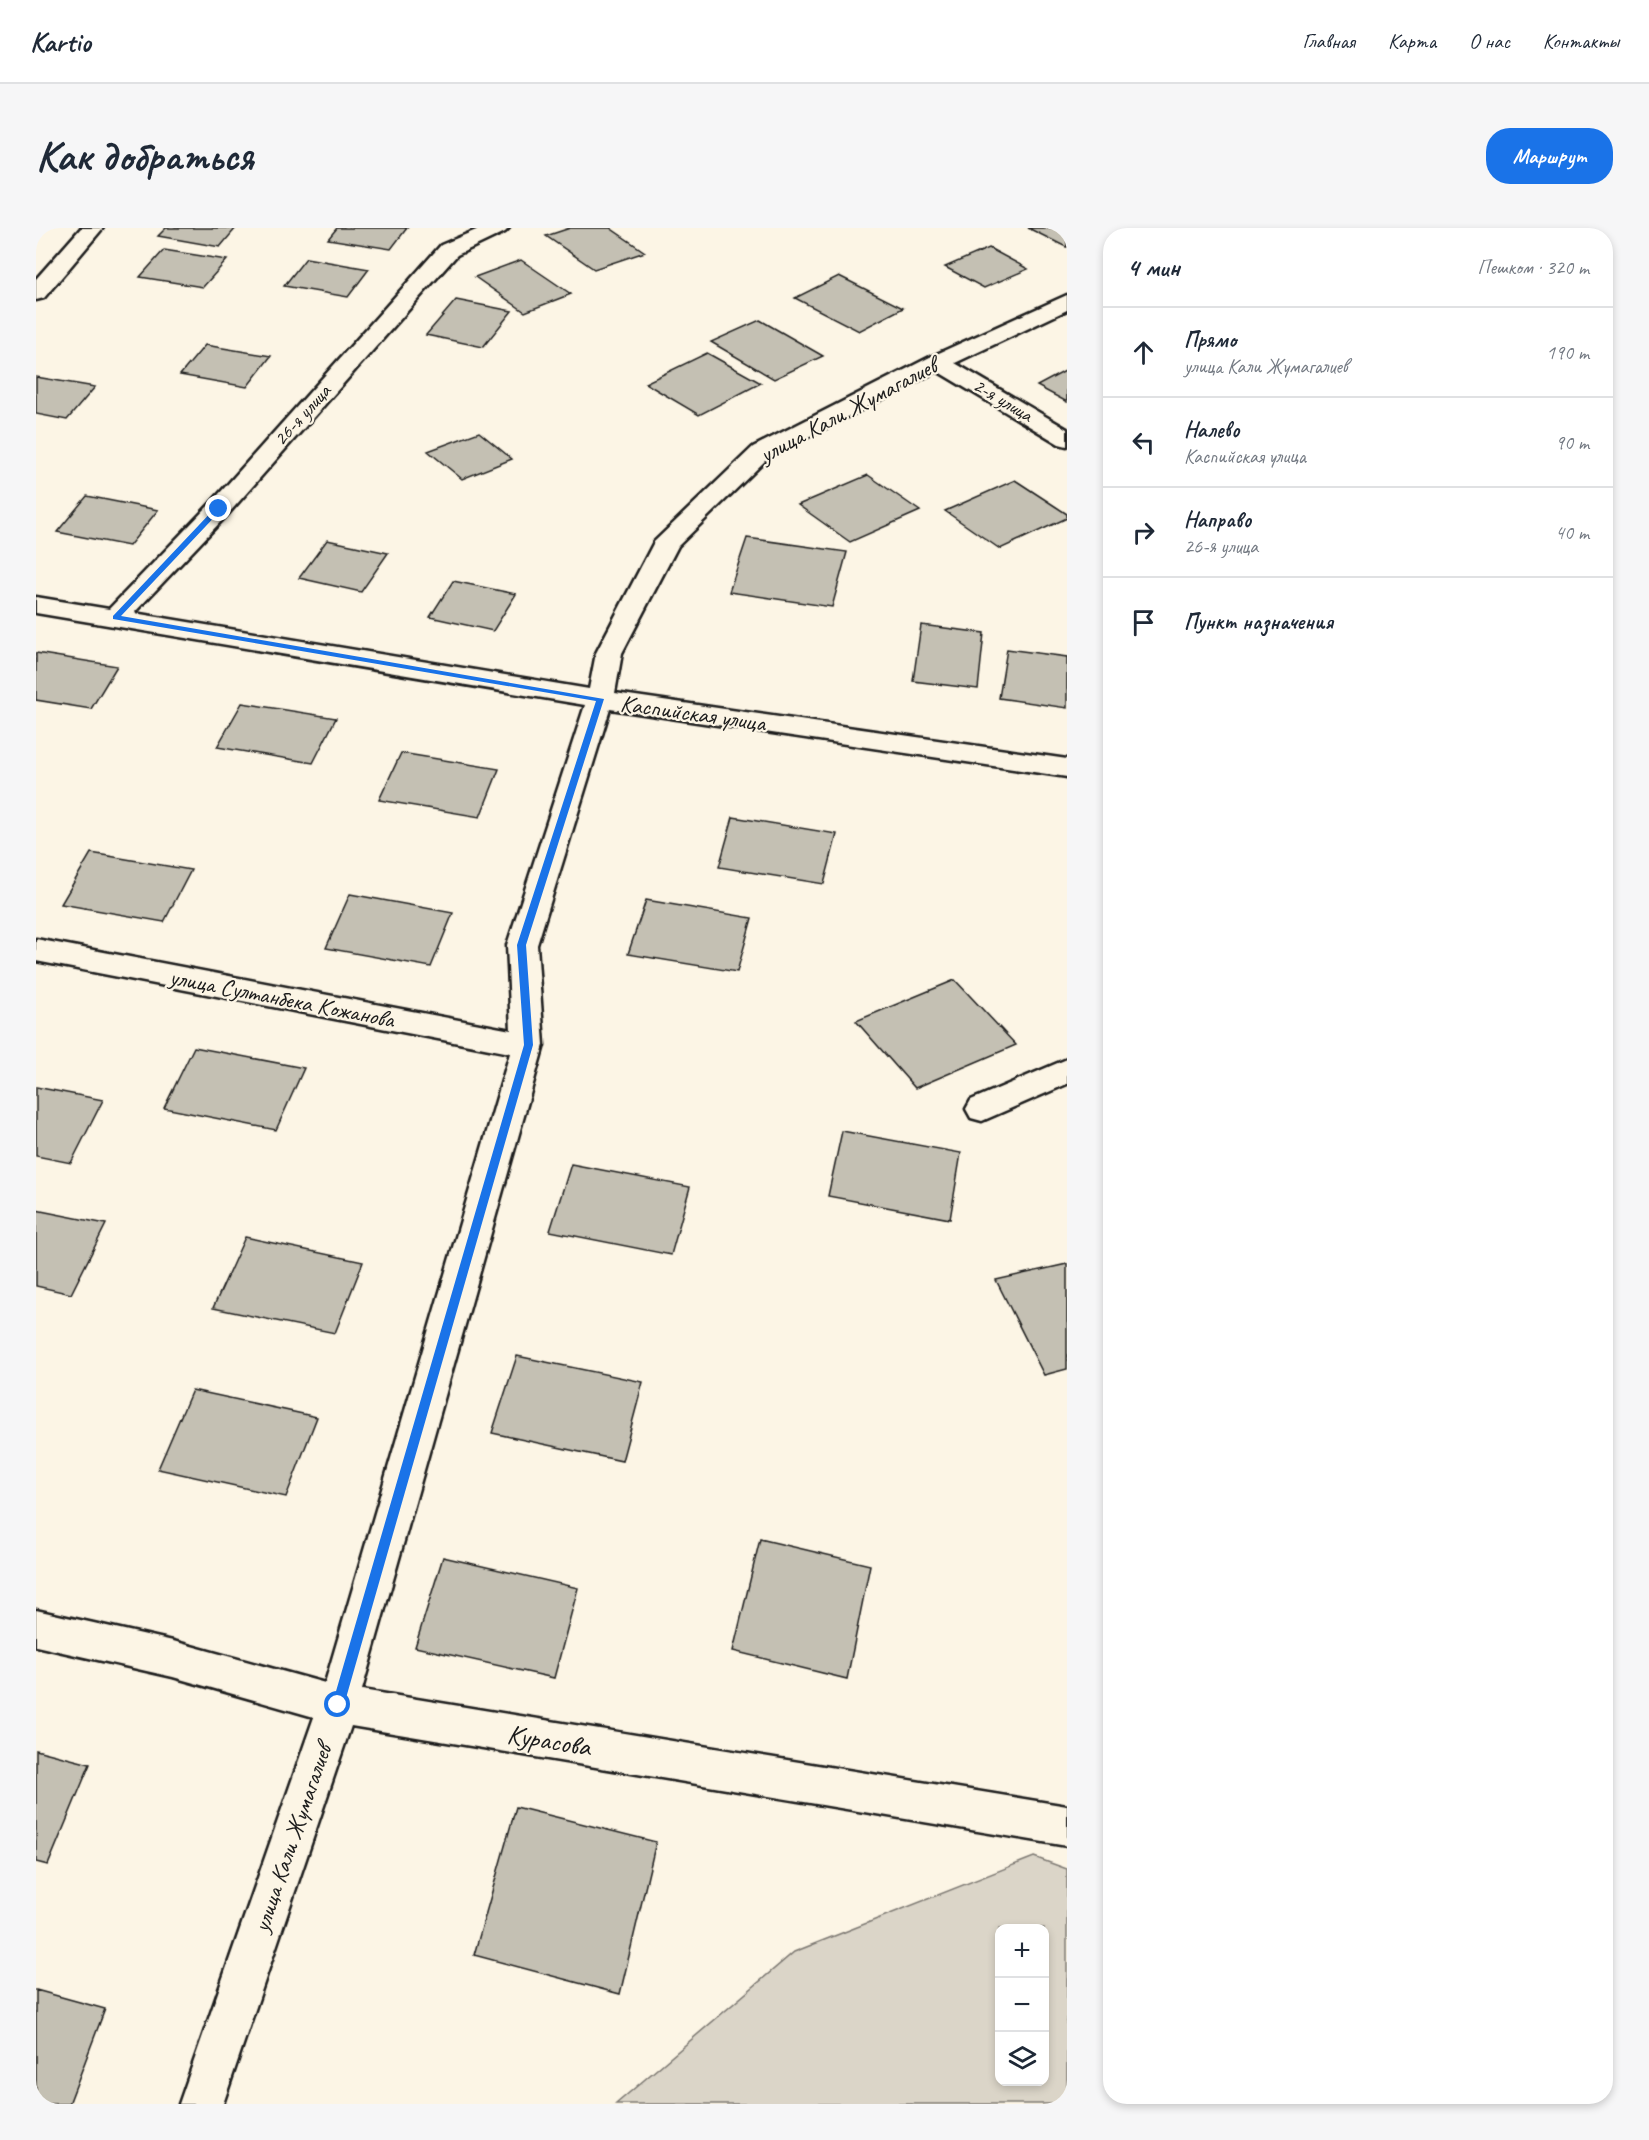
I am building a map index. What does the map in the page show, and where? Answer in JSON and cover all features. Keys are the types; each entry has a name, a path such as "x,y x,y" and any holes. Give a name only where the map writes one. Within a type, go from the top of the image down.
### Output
{"street":[{"path":"36,293 92,228"},
{"name":"26-я улица","path":"116,617 219,509 449,250 498,228"},
{"name":"улица Кали Жумагалиев","path":"201,2104 338,1705 528,1045 522,945 600,699 609,653 668,542 761,452 938,362 1067,302"},
{"name":"2-я улица","path":"938,362 1067,439"},
{"name":"Каспийская улица","path":"36,605 600,699 1067,768"},
{"name":"улица Султанбека Кожанова","path":"36,950 528,1045"},
{"path":"982,1109 1067,1071"},
{"name":"Курасова","path":"36,1628 172,1659 338,1705 1067,1826"}],"shaded area":[{"path":"1034,1857 1067,1869 1067,2104 616,2104 794,1952"}],"building":[{"path":"166,228 236,228 220,247 158,236"},
{"path":"337,228 407,228 391,249 328,239"},
{"path":"570,228 610,228 645,252 594,269 546,236"},
{"path":"1028,228 1067,228 1067,247 1066,247"},
{"path":"989,248 1028,269 984,288 945,267"},
{"path":"164,250 227,260 203,287 140,277"},
{"path":"306,258 369,269 348,297 284,286"},
{"path":"521,260 571,294 525,312 475,277"},
{"path":"839,276 903,308 859,331 795,298"},
{"path":"456,300 512,311 483,347 426,335"},
{"path":"760,320 823,356 774,379 711,342"},
{"path":"205,345 271,356 247,387 180,375"},
{"path":"707,353 761,383 699,415 645,383"},
{"path":"1067,370 1067,402 1037,386"},
{"path":"36,377 95,387 67,420 36,414"},
{"path":"479,432 512,459 462,479 428,451"},
{"path":"868,475 920,511 850,542 798,505"},
{"path":"1015,480 1067,514 1067,518 1000,549 945,511"},
{"path":"87,496 158,510 129,546 57,532"},
{"path":"747,538 847,552 832,607 729,592"},
{"path":"327,540 388,553 361,592 299,578"},
{"path":"453,581 516,594 493,631 430,617"},
{"path":"921,625 984,633 978,689 913,681"},
{"path":"1007,649 1067,657 1067,708 999,698"},
{"path":"36,653 117,666 91,709 36,700"},
{"path":"242,703 336,718 313,763 217,747"},
{"path":"401,753 499,769 480,817 379,800"},
{"path":"733,817 837,834 824,884 719,867"},
{"path":"91,853 191,870 164,922 61,904"},
{"path":"350,894 453,913 431,967 326,948"},
{"path":"646,900 752,918 737,972 628,954"},
{"path":"955,980 1016,1045 915,1088 856,1021"},
{"path":"194,1047 304,1068 276,1130 164,1108"},
{"path":"36,1087 103,1100 71,1163 36,1156"},
{"path":"842,1131 961,1153 950,1219 828,1196"},
{"path":"571,1164 690,1187 671,1255 550,1231"},
{"path":"36,1210 106,1224 71,1294 36,1286"},
{"path":"245,1237 363,1262 335,1333 213,1308"},
{"path":"1067,1264 1067,1369 1044,1375 996,1280"},
{"path":"517,1356 643,1382 622,1461 492,1433"},
{"path":"192,1390 317,1417 286,1497 158,1469"},
{"path":"760,1539 870,1565 847,1679 733,1651"},
{"path":"443,1557 578,1588 554,1678 415,1647"},
{"path":"36,1750 90,1764 48,1865 36,1862"},
{"path":"516,1807 656,1842 620,1994 474,1955"},
{"path":"36,1990 105,2009 69,2104 36,2104"}],"route":[{"path":"219,509 116,617 600,699 522,945 528,1045 338,1705"}]}
